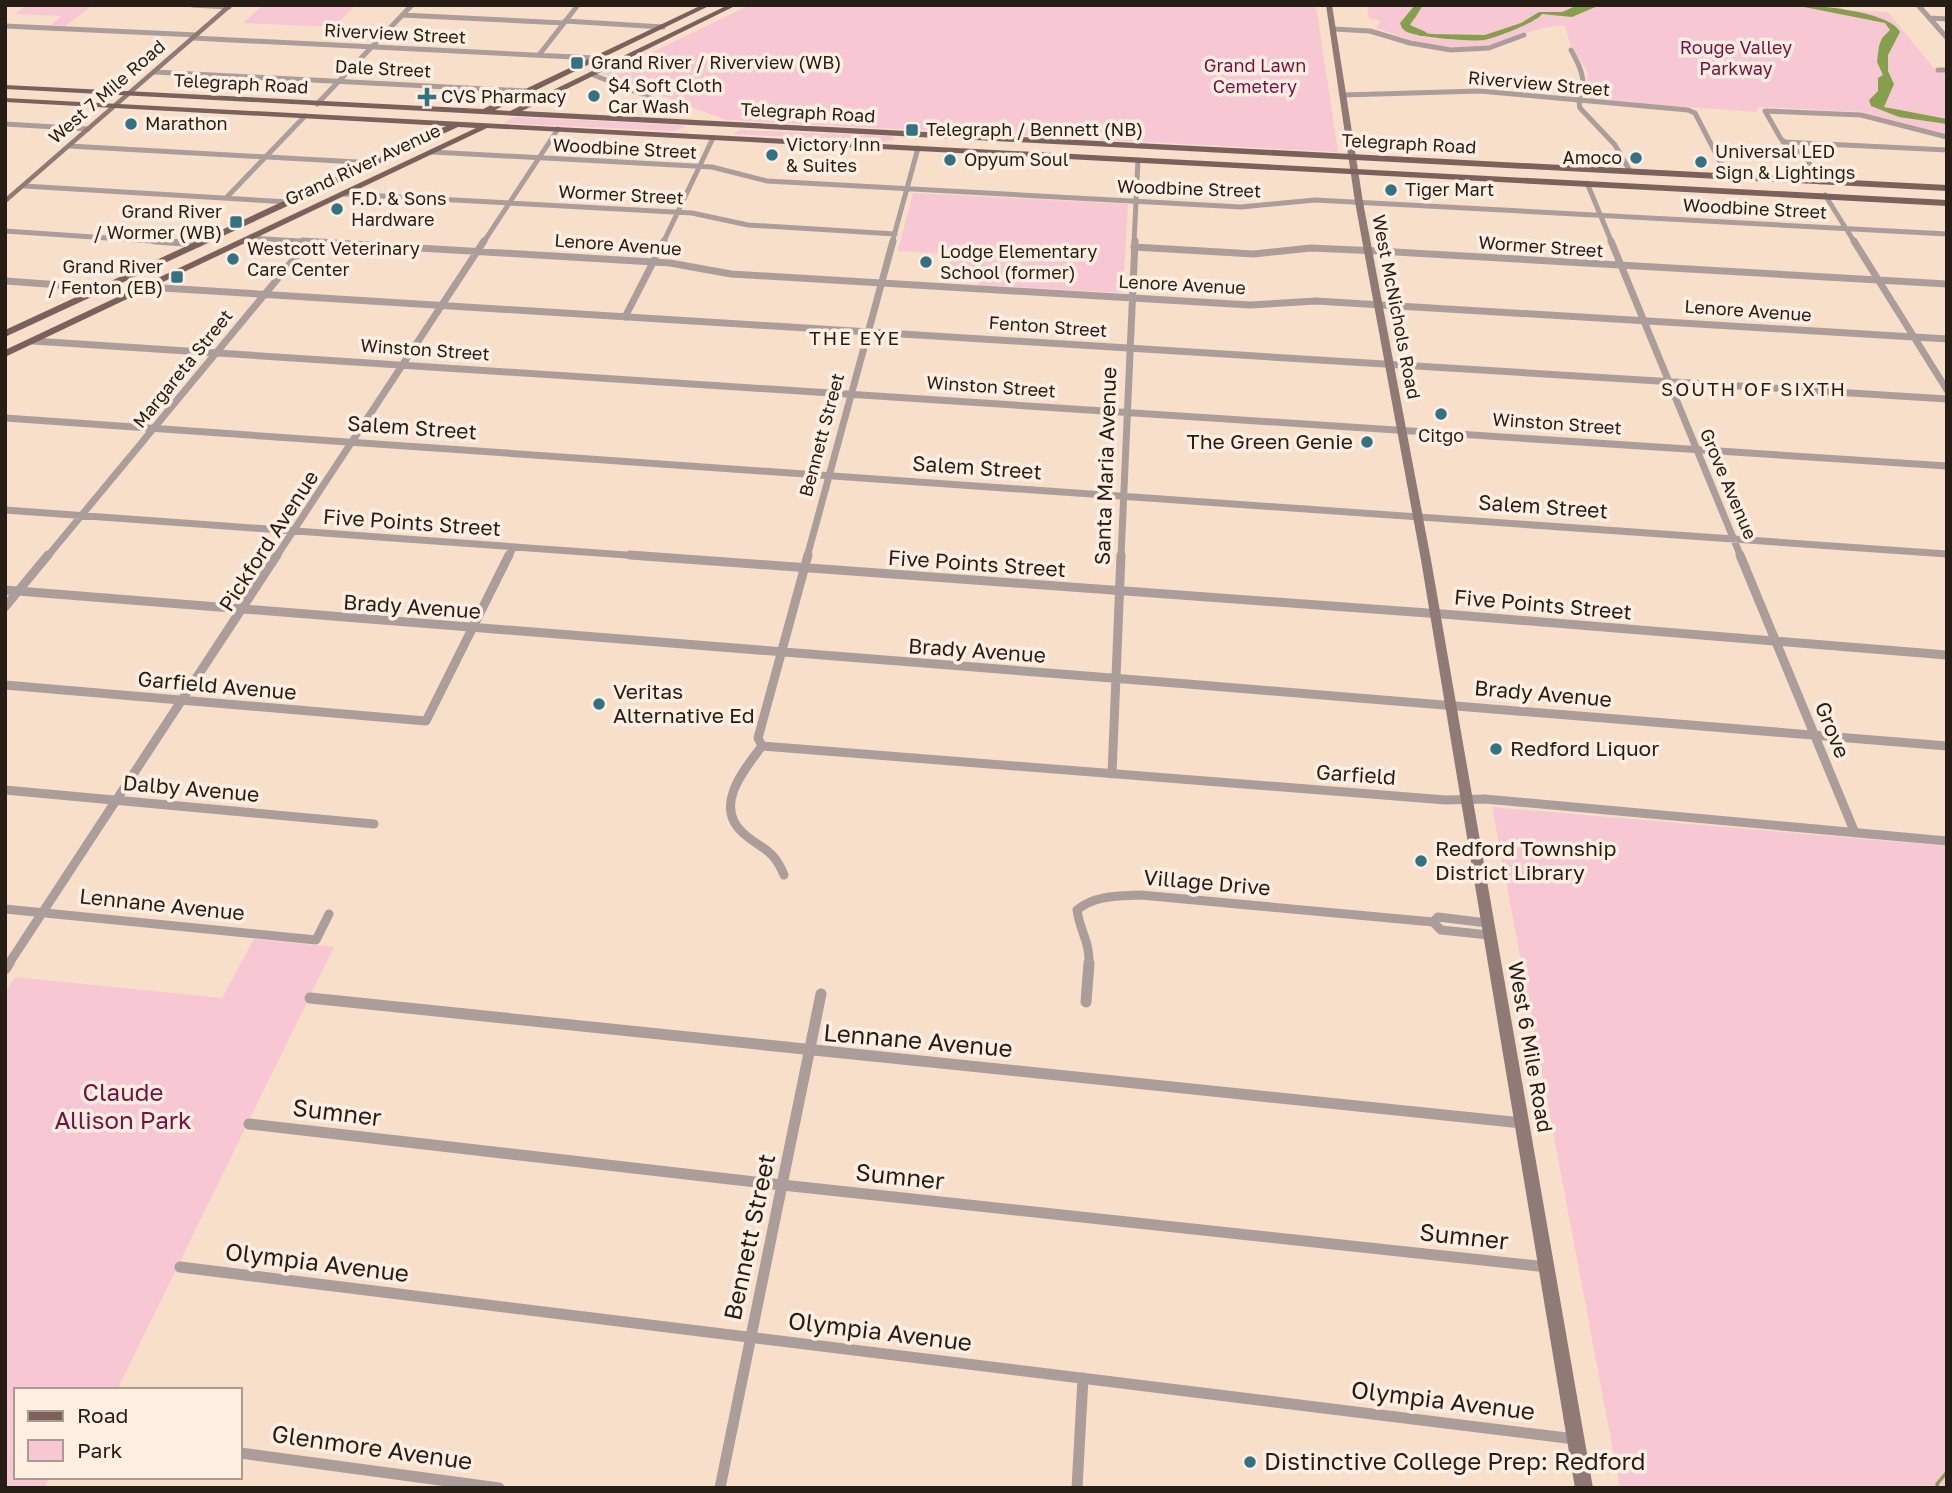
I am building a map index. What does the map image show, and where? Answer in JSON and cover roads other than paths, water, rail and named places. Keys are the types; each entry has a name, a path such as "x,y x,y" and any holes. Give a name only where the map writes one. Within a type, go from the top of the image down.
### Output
{"main road":[{"name":"Grand River Avenue","path":"5,334 363,169 708,5"},
{"path":"708,18 727,5"},
{"name":"Grand River Avenue","path":"6,353 487,126 734,5"},
{"name":"West McNichols Road","path":"1329,5 1359,202 1434,614"},
{"name":"West 7 Mile Road","path":"5,202 230,6"},
{"path":"626,44 627,49 639,50"},
{"path":"596,58 610,61 606,66"},
{"name":"Telegraph Road","path":"5,89 1947,188"},
{"name":"Telegraph Road","path":"5,100 1947,203"},
{"path":"265,114 285,107 279,102"},
{"path":"323,117 323,111 338,105"},
{"path":"582,131 679,131 690,128 684,122"},
{"path":"729,139 729,131 744,126"},
{"path":"888,147 899,139 894,134"},
{"path":"942,149 940,144 946,140 1020,144 1040,141"},
{"path":"1047,155 1148,157 1157,154 1156,150 1147,147"},
{"name":"Telegraph Road","path":"1213,164 1201,157 1209,154 1279,157 1315,155"},
{"name":"Telegraph Road","path":"1423,174 1439,171 1509,174 1510,170 1501,165"},
{"path":"363,169 350,181 365,183"},
{"path":"1568,182 1558,173 1618,174 1628,171"},
{"path":"1782,180 1792,187 1793,191 1787,193"},
{"path":"1849,183 1844,190 1857,197"},
{"path":"289,202 309,201 305,212"},
{"path":"5,334 15,336 16,339 6,353"},
{"name":"West 6 Mile Road","path":"1434,614 1584,1488"}],"street":[{"path":"192,5 230,6"},
{"path":"317,103 412,5"},
{"path":"539,55 578,5"},
{"path":"1918,5 1947,38"},
{"path":"404,14 663,27"},
{"path":"1929,18 1947,19"},
{"name":"Riverview Street","path":"5,26 596,58"},
{"path":"1332,29 1370,31 1410,43 1451,50 1496,47 1524,35"},
{"path":"1571,50 1584,82 1578,102 1584,113 1615,145 1628,171"},
{"path":"1938,70 1947,70"},
{"name":"Dale Street","path":"154,72 526,92"},
{"path":"591,74 649,97"},
{"name":"Riverview Street","path":"1343,95 1480,91 1691,111 1728,177"},
{"path":"1821,182 1806,158 1783,142 1765,111 1861,115 1947,137"},
{"path":"226,198 305,116"},
{"path":"5,124 88,129"},
{"name":"Pickford Avenue","path":"5,969 296,532 558,130"},
{"path":"625,317 713,138"},
{"path":"1783,142 1947,150"},
{"path":"69,146 375,163"},
{"name":"Bennett Street","path":"762,746 758,738 918,148"},
{"name":"Woodbine Street","path":"432,152 699,166 723,169 767,181 907,189 1248,207 1304,200 1359,202 1947,234"},
{"name":"Santa Maria Avenue","path":"1112,774 1138,160"},
{"name":"Grove Avenue","path":"1587,183 1777,642"},
{"path":"24,186 289,202"},
{"name":"Wormer Street","path":"344,194 677,212 702,214 748,225 895,234"},
{"path":"1825,195 1947,390"},
{"path":"5,231 198,244"},
{"name":"Lenore Avenue","path":"250,238 653,262 731,274 1132,298 1250,305 1316,301 1378,304 1947,339"},
{"name":"Margareta Street","path":"5,607 308,242"},
{"name":"Wormer Street","path":"1134,247 1254,254 1311,248 1368,250 1947,284"},
{"path":"5,281 102,288"},
{"name":"Fenton Street","path":"146,287 1947,399"},
{"name":"Winston Street","path":"33,341 1947,466"},
{"name":"Salem Street","path":"5,418 1947,554"},
{"name":"Five Points Street","path":"6,509 1434,614 1947,655"},
{"path":"473,629 513,548"},
{"name":"Brady Avenue","path":"5,590 1947,746"},
{"name":"Garfield Avenue","path":"5,685 426,721 473,629"},
{"name":"Grove","path":"1777,642 1854,833"},
{"path":"762,746 733,789 730,810 741,831 773,851 783,875"},
{"name":"Garfield","path":"762,746 1446,800 1466,799 1947,841"},
{"name":"Dalby Avenue","path":"5,790 374,824"},
{"name":"Village Drive","path":"1086,1002 1090,947 1079,925 1077,910 1082,905 1104,899 1142,895 1433,922 1438,917 1488,929"},
{"name":"Lennane Avenue","path":"5,909 316,940 329,914"},
{"name":"Bennett Street","path":"720,1488 821,994"},
{"name":"Lennane Avenue","path":"310,998 1522,1123"},
{"name":"Sumner","path":"249,1124 782,1185 1547,1267"},
{"name":"Olympia Avenue","path":"180,1267 1575,1439"},
{"path":"1077,1488 1083,1378"},
{"name":"Glenmore Avenue","path":"242,1453 499,1488"}],"waterway":[{"path":"1419,5 1405,26 1423,34"},
{"path":"1938,1488 1937,1484 1947,1472"}],"place":[{"name":"Grand River / Riverview (WB)","path":"577,63"},
{"name":"$4 Soft Cloth Car Wash","path":"594,96"},
{"name":"CVS Pharmacy","path":"427,97"},
{"name":"Marathon","path":"131,124"},
{"name":"Telegraph / Bennett (NB)","path":"912,130"},
{"name":"Victory Inn & Suites","path":"772,155"},
{"name":"Amoco","path":"1636,158"},
{"name":"Opyum Soul","path":"950,160"},
{"name":"Universal LED Sign & Lightings","path":"1701,162"},
{"name":"Tiger Mart","path":"1391,190"},
{"name":"F.D. & Sons Hardware","path":"337,209"},
{"name":"Grand River / Wormer (WB)","path":"236,222"},
{"name":"Westcott Veterinary Care Center","path":"233,259"},
{"name":"Lodge Elementary School (former)","path":"926,262"},
{"name":"Grand River / Fenton (EB)","path":"177,277"},
{"name":"Citgo","path":"1441,414"},
{"name":"The Green Genie","path":"1367,442"},
{"name":"Veritas Alternative Ed","path":"599,704"},
{"name":"Redford Liquor","path":"1496,749"},
{"name":"Redford Township District Library","path":"1421,861"},
{"name":"Distinctive College Prep: Redford","path":"1250,1462"}],"district":[{"name":"THE EYE","path":"855,338"},
{"name":"SOUTH OF SIXTH","path":"1754,389"}],"park label":[{"name":"Rouge Valley Parkway","path":"1736,58"},
{"name":"Grand Lawn Cemetery","path":"1255,76"},
{"name":"Claude Allison Park","path":"123,1107"}]}
